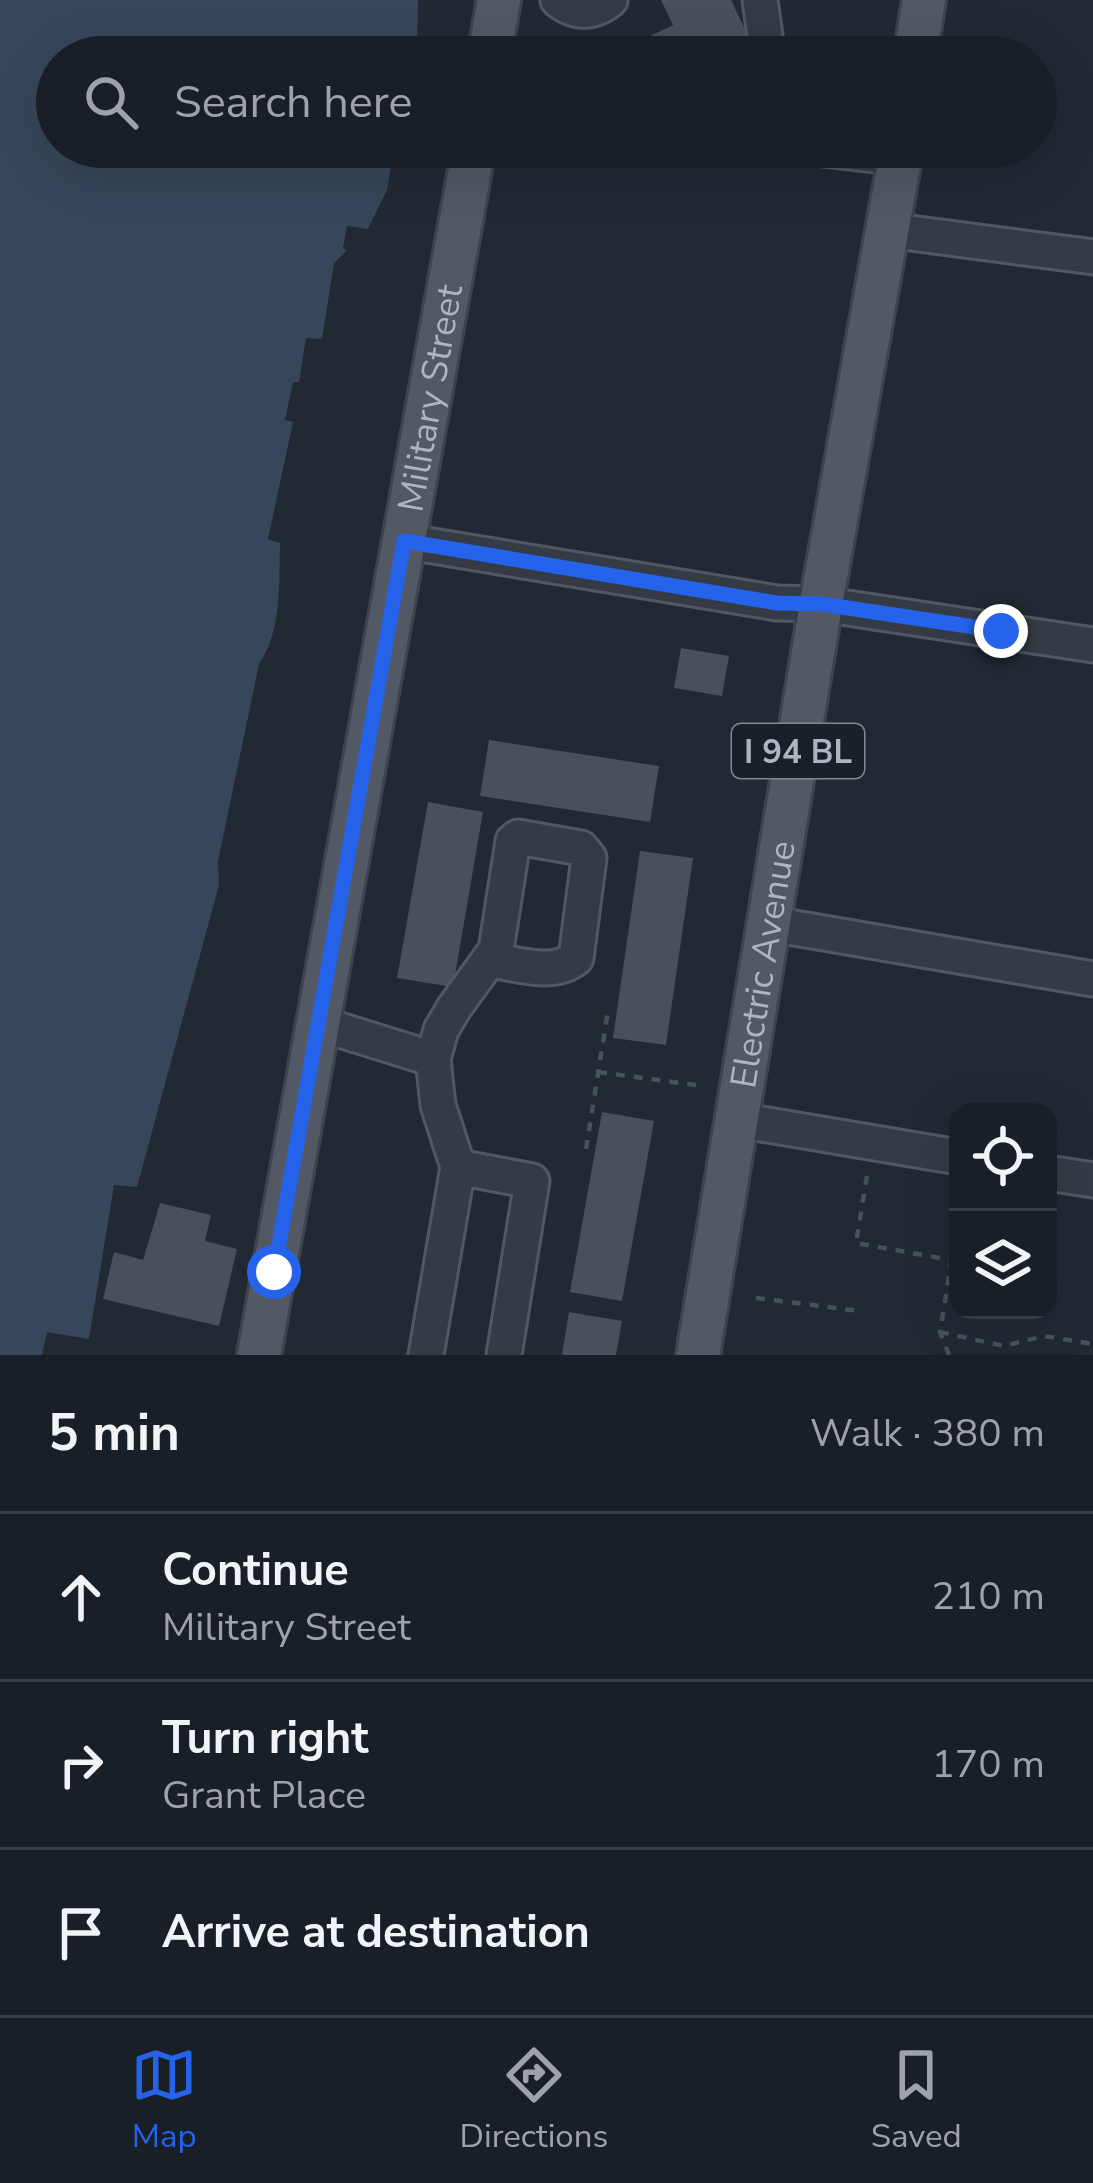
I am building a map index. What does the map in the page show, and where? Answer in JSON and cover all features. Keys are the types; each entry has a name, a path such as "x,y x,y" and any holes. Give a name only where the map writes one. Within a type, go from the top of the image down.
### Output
{"main road":[{"path":"493,36 499,0"},
{"path":"918,36 924,0"},
{"name":"Military Street","path":"260,1355 470,168"},
{"name":"Electric Avenue","path":"698,1355 821,604 898,168"}],"street":[{"path":"558,0 576,11 588,11 610,0"},
{"path":"760,0 765,36"},
{"path":"888,230 1093,257"},
{"path":"404,541 777,603 821,604 1093,645"},
{"path":"770,924 1093,979"},
{"path":"426,1355 458,1167 438,1105 433,1058 441,1030 490,960"},
{"path":"317,1023 433,1058"},
{"path":"738,1120 949,1155"},
{"path":"458,1167 532,1181 505,1355"},
{"path":"1057,1174 1093,1180"}],"path":[{"path":"586,1150 608,1011"},
{"path":"598,1072 696,1085"},
{"path":"867,1176 856,1243 949,1260"},
{"path":"949,1273 940,1332 950,1355"},
{"path":"756,1298 860,1311"},
{"path":"940,1332 1004,1346 1044,1336 1093,1344"}],"water":[{"path":"0,0 418,0 417,36 36,36 36,168 391,168 387,190 368,229 347,226 343,248 347,250 334,263 322,339 306,338 299,382 293,382 285,420 293,422 268,539 280,543 272,637 259,664 218,861 219,885 137,1187 114,1185 89,1339 47,1332 42,1355 0,1355"}],"building":[{"path":"661,0 731,0 748,36 650,36 673,25"},
{"path":"681,648 729,656 722,696 674,688"},
{"path":"489,740 659,766 650,822 480,796"},
{"path":"428,802 483,812 453,987 397,978"},
{"path":"640,851 693,858 666,1045 613,1038"},
{"path":"602,1112 654,1121 622,1301 570,1292"},
{"path":"160,1203 211,1215 205,1241 237,1249 219,1326 103,1299 114,1252 143,1260"},
{"path":"569,1312 622,1321 616,1355 562,1355"}],"route":[{"path":"274,1272 404,541 777,603 821,604 1001,631"}]}
